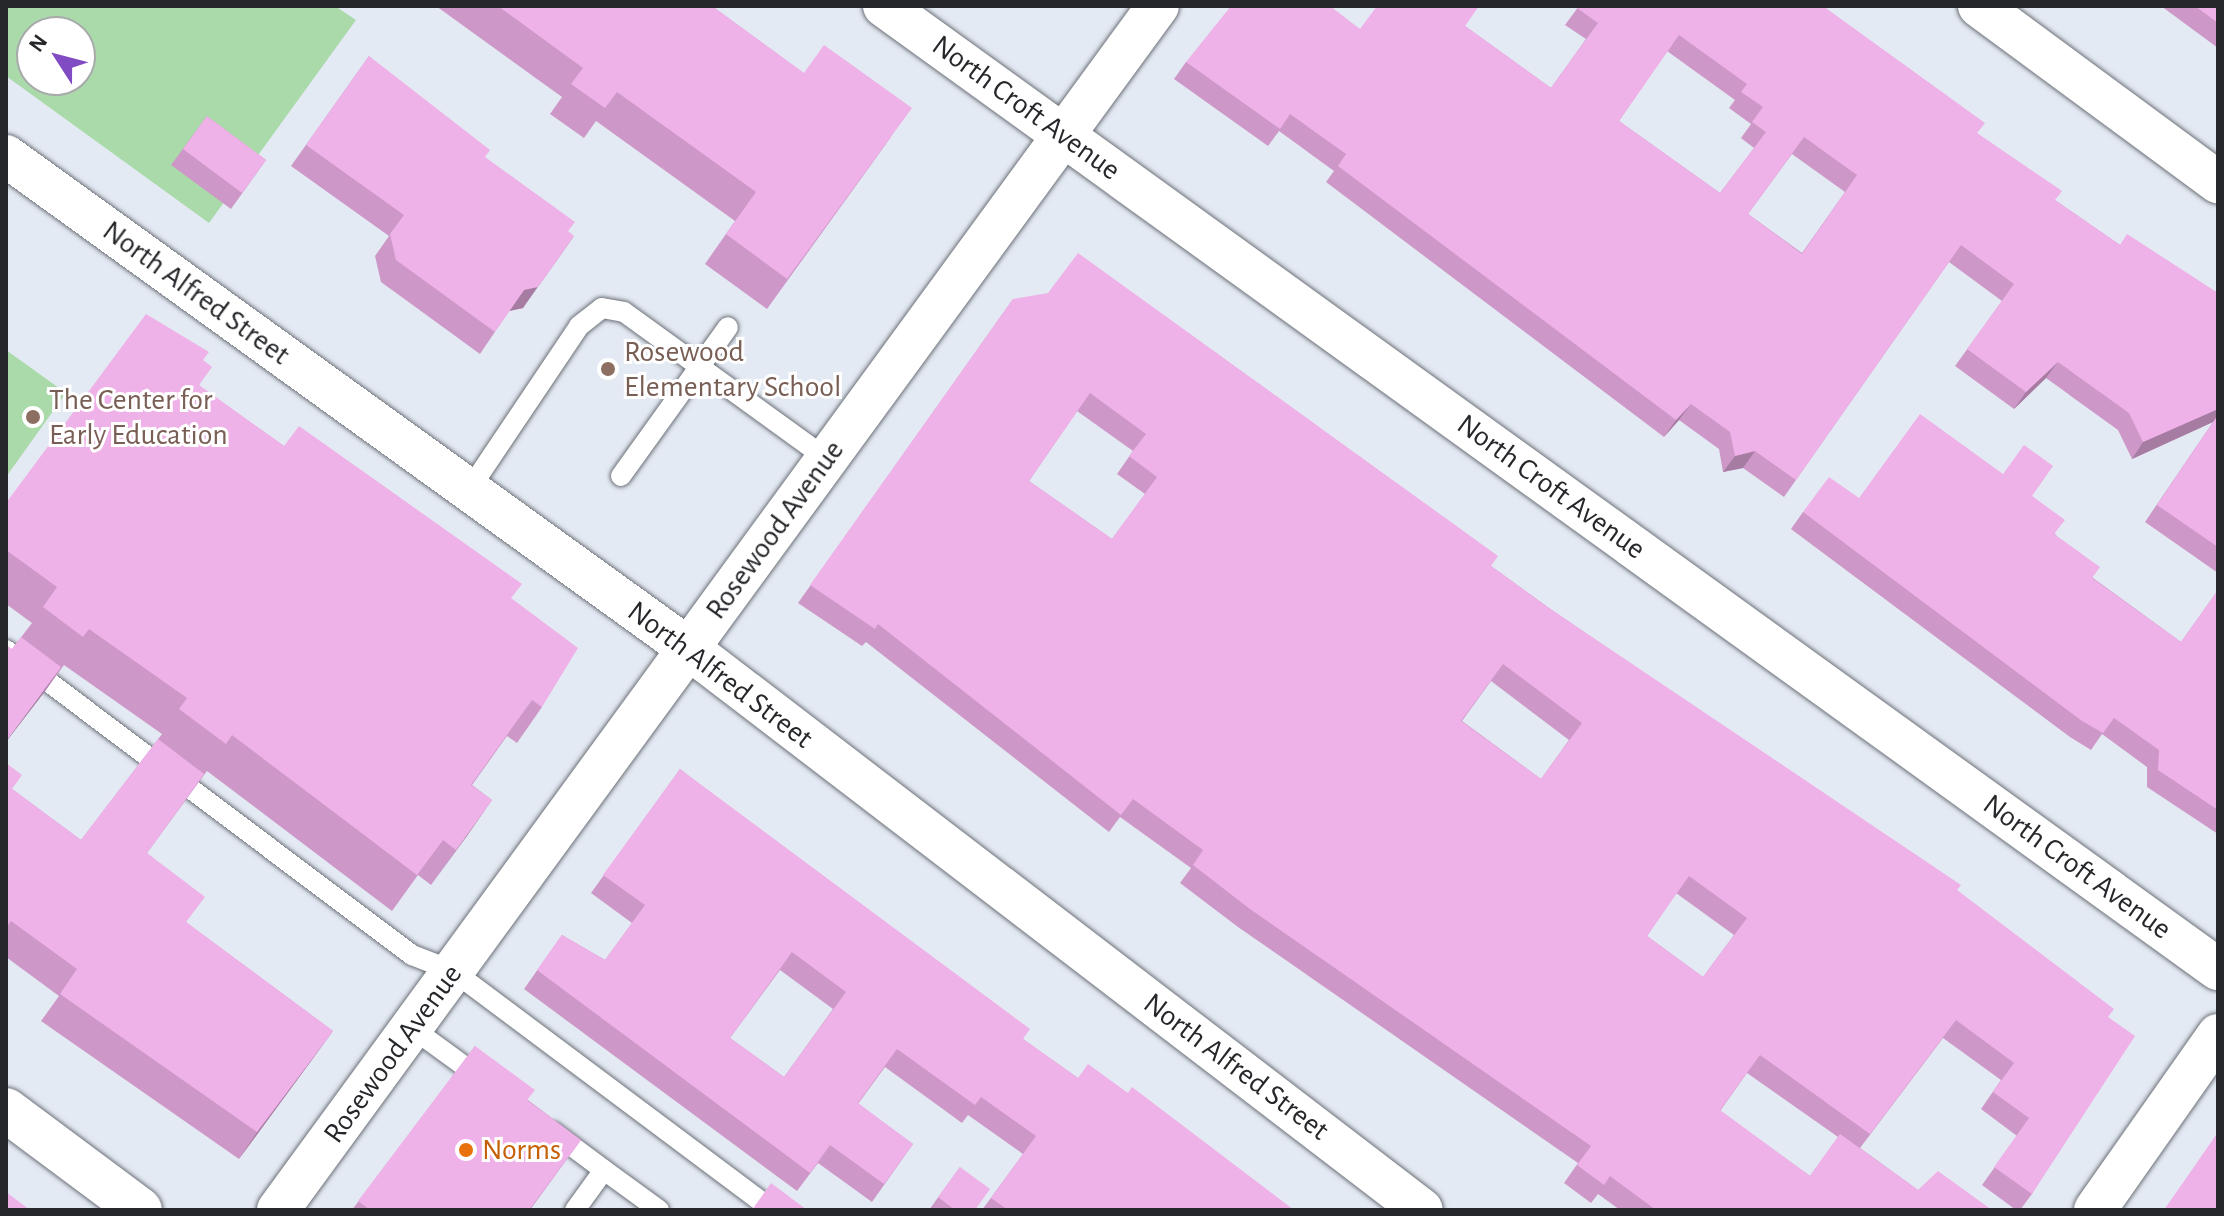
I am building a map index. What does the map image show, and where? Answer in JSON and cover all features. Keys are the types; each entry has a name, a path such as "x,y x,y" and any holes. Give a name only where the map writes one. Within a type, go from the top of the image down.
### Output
{"main road":[{"path":"6,1110 140,1210"}],"street":[{"name":"North Croft Avenue","path":"884,6 2218,969"},
{"name":"Rosewood Avenue","path":"278,1210 1066,137 1158,6"},
{"path":"1979,6 2218,182"},
{"name":"North Alfred Street","path":"6,156 688,648 1422,1210"},
{"path":"2095,1210 2218,1035"}],"lane":[{"path":"469,490 579,326 602,308 624,312 827,459"},
{"path":"621,476 728,327"},
{"path":"6,650 412,955 453,971 773,1210"},
{"path":"412,1028 504,1096"},
{"path":"529,1114 659,1210"},
{"path":"575,1210 604,1170"}],"green space":[{"path":"6,6 335,6 356,20 209,223 34,96 96,96 96,16 16,16 16,83 6,76"},
{"path":"6,350 66,393 6,477"}],"building":[{"path":"498,6 712,6 804,73 824,45 912,108 787,279 726,234 756,192 617,92 605,108 571,84 583,68"},
{"path":"1231,6 1330,6 1360,29 1377,6 1479,6 1465,26 1551,88 1598,23 1577,8 1579,6 1823,6 1985,123 1977,133 2062,191 2055,200 2120,245 2127,234 2218,293 2218,409 2143,442 2129,413 2058,362 2026,392 1967,349 2014,284 1961,245 1796,480 1755,451 1735,456 1730,432 1691,404 1676,420 1338,166 1346,154 1290,114 1280,129 1186,62","holes":["1679,35 1747,84 1741,92 1763,107 1752,122 1766,132 1720,193 1619,121","1804,137 1857,175 1802,254 1748,214"]},
{"path":"2195,6 2218,6 2218,23"},
{"path":"369,56 490,150 485,157 575,222 568,231 574,236 538,287 524,290 495,332 396,260 390,234 404,215 306,145"},
{"path":"207,116 266,160 242,193 183,149"},
{"path":"1078,253 1498,556 1491,566 1549,608 1961,885 1957,890 2114,1009 2108,1017 2135,1036 2032,1194 1994,1167 2029,1118 1993,1092 2014,1063 1956,1020 1870,1134 1760,1055 1720,1110 1810,1176 1840,1134 1918,1190 1938,1171 1992,1210 1656,1210 1610,1176 1604,1185 1577,1165 1591,1146 1250,909 1193,865 1203,850 1133,799 1121,815 878,624 875,629 810,585 1013,299 1048,293","holes":["1090,393 1146,434 1129,456 1157,477 1112,539 1029,481","1503,664 1582,723 1541,779 1461,721","1689,876 1747,918 1703,977 1647,936"]},
{"path":"146,314 209,352 203,360 212,367 199,385 284,446 299,426 522,584 511,598 578,648 542,707 532,700 471,785 492,800 456,850 443,840 417,875 232,735 226,744 179,709 187,698 89,629 83,637 43,607 57,587 6,550 6,503"},
{"path":"1920,414 2003,474 2024,445 2053,466 2032,496 2065,520 2054,534 2100,567 2092,578 2181,642 2218,590 2218,810 2158,770 2159,750 2114,718 2103,733 2082,721 1803,512 1829,477 1859,498"},
{"path":"2218,415 2218,547 2157,505"},
{"path":"21,637 61,667 6,741 6,645 12,649"},
{"path":"158,739 204,774 147,853 205,897 186,922 333,1031 257,1132 60,994 77,969 11,921 6,928 6,763 22,775 12,789 81,840"},
{"path":"680,769 1030,1029 1023,1039 1078,1078 1088,1064 1128,1093 1132,1087 1294,1210 1008,1210 991,1198 1036,1136 981,1097 975,1105 897,1049 858,1103 913,1144 884,1184 830,1145 810,1173 537,970 562,935 605,960 645,905 603,875","holes":["792,952 846,992 784,1077 730,1038"]},
{"name":"Norms","path":"475,1046 535,1090 527,1100 581,1140 529,1210 370,1210 358,1201"},
{"path":"2216,1135 2218,1210 2164,1210"},
{"path":"960,1167 990,1189 975,1210 955,1210 938,1197"},
{"path":"771,1183 807,1210 752,1210"},
{"path":"6,1192 30,1210 6,1210"}],"place":[{"name":"Rosewood Elementary School","path":"608,369"},
{"name":"The Center for Early Education","path":"33,417"},
{"name":"Norms","path":"466,1150"}]}
